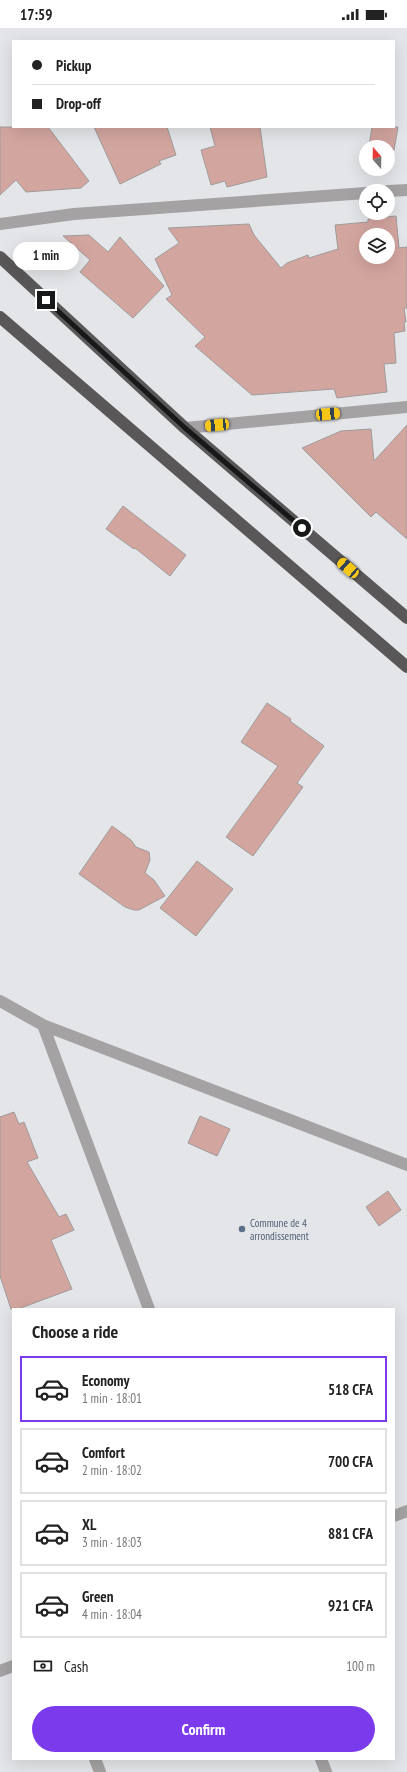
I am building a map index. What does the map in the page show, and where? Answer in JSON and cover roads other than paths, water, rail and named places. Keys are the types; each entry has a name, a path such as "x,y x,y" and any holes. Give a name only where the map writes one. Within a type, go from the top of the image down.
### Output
{"highway":[{"path":"0,257 185,428 407,618"},
{"path":"0,317 407,667"}],"street":[{"path":"395,191 407,190"},
{"path":"0,224 74,214 359,194"},
{"path":"185,428 407,407"},
{"path":"0,1001 42,1025 407,1165"},
{"path":"42,1025 149,1308"},
{"path":"395,1516 407,1511"},
{"path":"0,1670 12,1666"},
{"path":"95,1760 100,1772"},
{"path":"321,1760 326,1772"}],"place":[{"name":"Commune de 4 arrondissement","path":"242,1229"}]}
